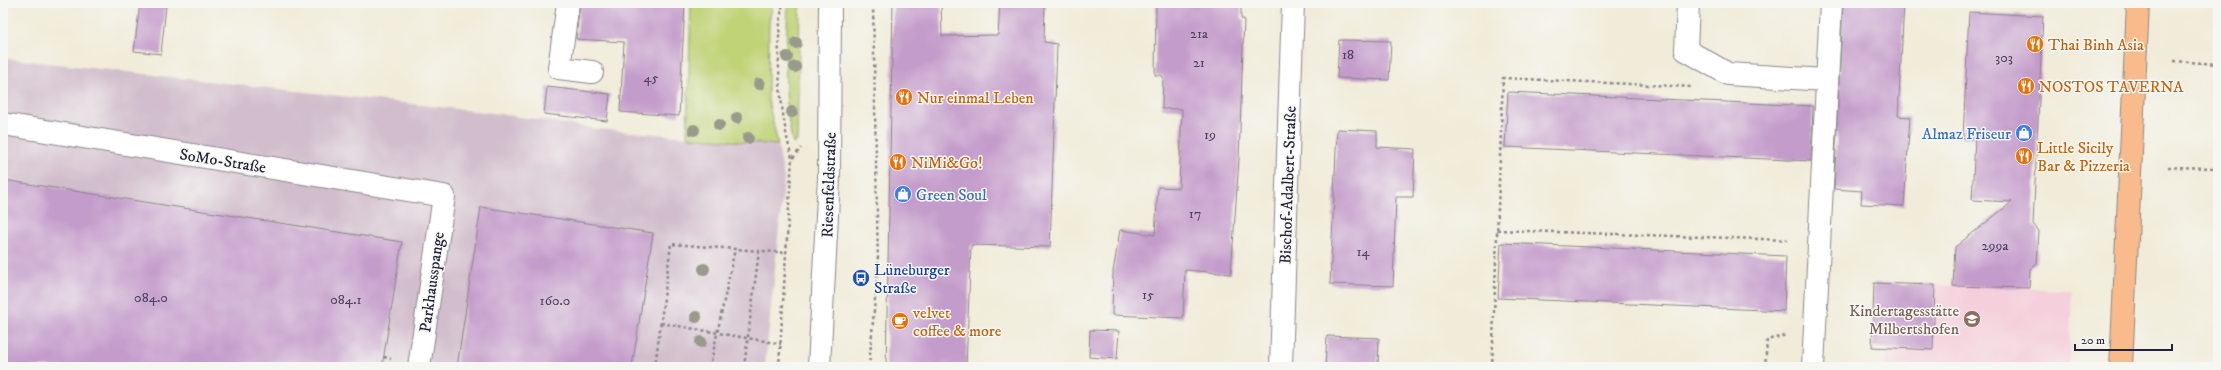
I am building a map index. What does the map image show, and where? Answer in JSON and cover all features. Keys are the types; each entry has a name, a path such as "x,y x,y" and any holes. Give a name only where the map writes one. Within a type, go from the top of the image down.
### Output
{"main road":[{"path":"2121,367 2138,3"}],"street":[{"path":"568,3 559,68 592,72"},
{"name":"Riesenfeldstraße","path":"819,367 829,178 830,3"},
{"name":"Bischof-Adalbert-Straße","path":"1281,367 1294,3"},
{"path":"1688,3 1686,50 1728,74 1826,80"},
{"path":"1812,367 1831,3"},
{"name":"SoMo-Straße","path":"3,124 444,196"},
{"name":"Parkhausspange","path":"419,367 444,196"}],"path":[{"path":"780,367 792,158 786,139 781,98 780,44 783,3"},
{"path":"869,367 878,265 876,233 873,3"},
{"path":"2174,61 2218,64"},
{"path":"1492,367 1503,78 1701,88"},
{"path":"2168,166 2216,168"},
{"path":"1497,230 1818,241"},
{"path":"665,367 655,366 671,244 787,253"},
{"path":"710,367 735,249"},
{"path":"744,367 759,251"},
{"path":"661,323 781,344"},
{"path":"867,325 872,325"},
{"path":"1765,367 1767,340 1814,327"}],"shaded area":[{"path":"3,58 501,114 598,129 778,145 784,179 765,367 3,367"},
{"name":"Kindertagesstätte Milbertshofen","path":"1874,283 2072,290 2069,367 1886,366 1887,348 1872,347"}],"green space":[{"path":"691,3 773,3 769,22 768,100 778,145 687,137"},
{"path":"788,3 800,3 797,141 793,144 787,109 786,91"}],"building":[{"path":"140,3 166,6 161,54 134,51"},
{"path":"580,3 685,3 679,116 620,112 624,42 576,39"},
{"path":"893,3 941,3 942,36 998,35 1000,3 1045,3 1044,42 1057,44 1050,247 971,245 966,367 886,367"},
{"path":"1156,3 1241,3 1241,19 1244,19 1239,159 1231,274 1185,270 1183,318 1112,315 1113,272 1120,230 1155,235 1158,187 1179,188 1182,109 1162,109 1163,76 1155,75"},
{"path":"1843,3 1904,3 1898,116 1910,117 1904,206 1861,204 1862,191 1834,189"},
{"path":"1969,12 2043,16 2033,224 2039,231 2037,263 2030,269 2029,288 1953,286 1955,247 2012,202 1972,200 1975,138 1963,138"},
{"path":"1339,40 1391,41 1389,80 1337,78"},
{"path":"547,87 610,94 607,121 544,114"},
{"path":"1508,92 1813,106 1811,161 1505,147"},
{"path":"1337,129 1377,131 1377,147 1415,149 1413,197 1396,197 1393,286 1330,284"},
{"path":"3,180 402,242 382,367 3,367"},
{"path":"481,207 653,233 632,367 457,367"},
{"path":"1501,243 1786,256 1784,311 1498,298"},
{"path":"1874,283 1935,285 1933,350 1872,347"},
{"path":"1090,330 1119,331 1117,359 1089,357"},
{"path":"1327,336 1379,338 1378,367 1325,367"}],"place":[{"name":"Thai Binh Asia","path":"2035,44"},
{"name":"NOSTOS TAVERNA","path":"2026,86"},
{"name":"Nur einmal Leben","path":"904,97"},
{"name":"Almaz Friseur","path":"2024,133"},
{"name":"Little Sicily Bar & Pizzeria","path":"2024,156"},
{"name":"NiMi&Go!","path":"898,162"},
{"name":"Green Soul","path":"903,194"},
{"name":"Lüneburger Straße","path":"861,278"},
{"name":"Kindertagesstätte Milbertshofen","path":"1972,319"},
{"name":"velvet coffee & more","path":"900,321"}]}
